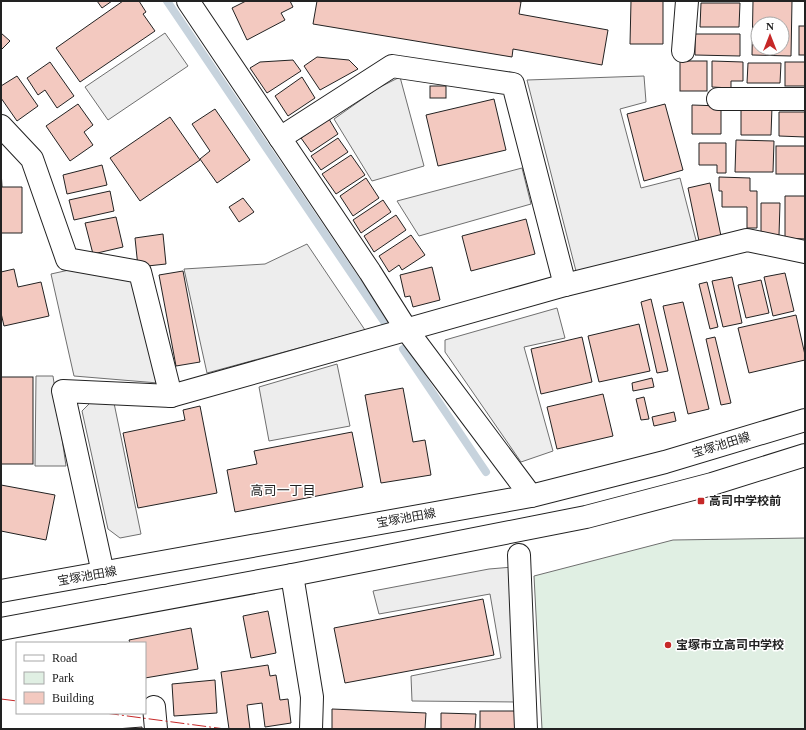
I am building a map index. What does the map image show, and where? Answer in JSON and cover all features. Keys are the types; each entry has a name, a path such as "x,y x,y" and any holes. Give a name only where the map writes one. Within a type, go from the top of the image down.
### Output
{"street":[{"path":"188,1 370,272 406,329 531,496"},
{"path":"684,51 687,1"},
{"path":"280,138 392,66 513,84 565,285"},
{"path":"718,99 805,99"},
{"path":"1,126 32,159 67,258 140,272 171,396"},
{"path":"103,573 62,391 171,396 565,285 747,240 805,252"},
{"name":"宝塚池田線","path":"1,591 531,496 665,462 805,420"},
{"path":"1,629 292,575 586,517 712,484 805,455"},
{"path":"519,556 526,729"},
{"path":"292,575 312,697 311,729"},
{"path":"154,707 156,729"}],"green space":[{"name":"宝塚市立高司中学校","path":"805,538 805,729 542,729 534,576 673,540"}],"shaded area":[{"path":"165,33 188,66 108,120 85,87"},
{"path":"644,76 646,102 620,109 641,188 680,178 697,244 577,275 527,80"},
{"path":"400,77 424,166 372,181 334,119 378,88"},
{"path":"522,168 531,204 419,236 397,201"},
{"path":"307,244 365,330 207,373 184,269 265,264"},
{"path":"69,270 136,277 158,383 74,376 51,274"},
{"path":"557,308 565,338 524,347 553,451 521,462 445,352 445,340"},
{"path":"337,364 350,426 269,441 259,387"},
{"path":"36,376 53,376 66,466 35,466"},
{"path":"90,403 114,403 141,534 120,538 108,529 82,411"},
{"path":"513,567 516,702 412,701 411,676 501,658 490,594 379,614 373,591 489,569"}],"building":[{"path":"97,1 112,1 102,8"},
{"path":"123,1 139,1 146,12 143,14 155,31 80,82 56,48"},
{"path":"246,1 290,1 293,7 281,13 285,20 247,40 232,8"},
{"path":"317,1 517,1 521,2 519,14 608,30 602,65 513,49 512,57 313,24"},
{"path":"631,1 663,1 663,44 630,44"},
{"path":"753,1 792,1 791,56 790,16 753,16"},
{"path":"701,3 740,3 739,27 700,27"},
{"path":"799,26 805,26 805,55 799,55"},
{"path":"1,33 10,41 1,50"},
{"path":"695,34 740,34 740,56 695,55"},
{"path":"317,57 349,60 358,69 320,90 304,66"},
{"path":"293,60 301,71 267,93 250,68 260,62"},
{"path":"680,61 707,61 707,91 680,91"},
{"path":"712,61 743,62 743,81 731,81 731,88 712,87"},
{"path":"50,62 74,96 57,108 45,90 38,95 27,78"},
{"path":"785,62 805,62 805,86 785,86"},
{"path":"748,63 781,63 780,83 747,83"},
{"path":"17,76 38,106 17,121 1,98 1,86"},
{"path":"302,77 315,98 288,116 275,96"},
{"path":"430,86 446,86 446,98 430,98"},
{"path":"494,99 506,150 438,166 426,115"},
{"path":"78,104 93,125 84,132 93,145 70,161 46,126"},
{"path":"665,104 683,170 644,181 627,114"},
{"path":"692,105 721,106 721,134 692,134"},
{"path":"741,107 772,107 771,135 741,135"},
{"path":"215,109 250,160 217,183 200,159 210,151 192,124"},
{"path":"779,112 805,112 805,137 779,136"},
{"path":"170,117 200,160 140,201 110,158"},
{"path":"329,119 338,134 311,152 301,138"},
{"path":"338,138 348,152 321,170 311,156"},
{"path":"736,140 774,141 773,172 735,172"},
{"path":"699,143 726,143 726,173 717,173 717,165 699,165"},
{"path":"776,146 805,146 805,174 776,174"},
{"path":"351,155 365,175 336,194 322,174"},
{"path":"102,165 107,185 67,194 63,175"},
{"path":"1,170 2,187 22,187 22,233 1,233"},
{"path":"719,177 750,178 750,191 757,191 757,228 747,228 747,207 722,207 722,191 719,191"},
{"path":"366,178 379,198 353,216 340,196"},
{"path":"710,183 721,236 699,241 688,188"},
{"path":"110,191 114,211 74,220 69,200"},
{"path":"785,196 805,196 805,239 785,238"},
{"path":"243,198 254,212 239,222 229,207"},
{"path":"383,200 391,212 361,233 353,220"},
{"path":"761,203 780,203 779,235 761,235"},
{"path":"396,215 406,230 374,252 364,236"},
{"path":"116,217 123,247 93,254 85,223"},
{"path":"526,219 535,254 471,271 462,236"},
{"path":"163,234 166,264 138,267 135,238"},
{"path":"411,235 425,255 402,270 399,265 389,272 379,256"},
{"path":"432,267 440,300 413,307 410,296 405,297 400,275"},
{"path":"14,269 18,287 41,282 49,316 4,326 1,313 1,272"},
{"path":"183,271 200,362 176,366 159,275"},
{"path":"785,273 794,311 773,316 764,277"},
{"path":"732,277 742,323 723,327 712,281"},
{"path":"761,280 769,313 746,318 738,285"},
{"path":"707,282 718,327 710,329 699,284"},
{"path":"651,299 668,371 657,373 641,302"},
{"path":"683,302 709,409 688,414 663,306"},
{"path":"796,315 805,360 749,373 738,328"},
{"path":"639,324 650,371 599,382 588,336"},
{"path":"582,337 592,382 541,394 531,349"},
{"path":"715,337 731,403 721,405 706,339"},
{"path":"1,377 33,377 33,464 1,464"},
{"path":"652,378 654,387 633,391 632,383"},
{"path":"403,388 413,442 425,440 431,475 381,483 365,395"},
{"path":"603,394 613,436 557,449 547,407"},
{"path":"644,397 649,419 641,420 636,399"},
{"path":"200,406 217,493 138,508 123,433 185,420 183,410"},
{"path":"674,412 676,421 654,426 652,417"},
{"path":"352,432 363,487 235,512 227,470 257,464 254,451"},
{"path":"1,485 55,495 46,540 1,531"},
{"path":"483,599 494,655 345,683 334,628"},
{"path":"268,611 276,653 251,658 243,616"},
{"path":"191,628 198,669 146,678 146,642 130,642 129,640"},
{"path":"268,665 270,676 276,675 280,700 288,699 291,723 265,727 262,703 247,705 250,729 229,729 221,672"},
{"path":"215,680 217,713 174,716 172,684"},
{"path":"332,709 426,713 425,729 332,729"},
{"path":"480,711 518,711 518,729 480,729"},
{"path":"441,713 476,714 475,729 441,729"},
{"path":"142,727 142,729 116,729"}],"waterway":[{"path":"167,1 385,323"},
{"path":"403,349 486,472"}],"power":[{"path":"1,699 16,701"},
{"path":"112,714 225,729"}],"place":[{"name":"高司中学校前","path":"701,501"},
{"name":"宝塚市立高司中学校","path":"668,645"}],"district":[{"name":"高司一丁目","path":"283,490"}]}
